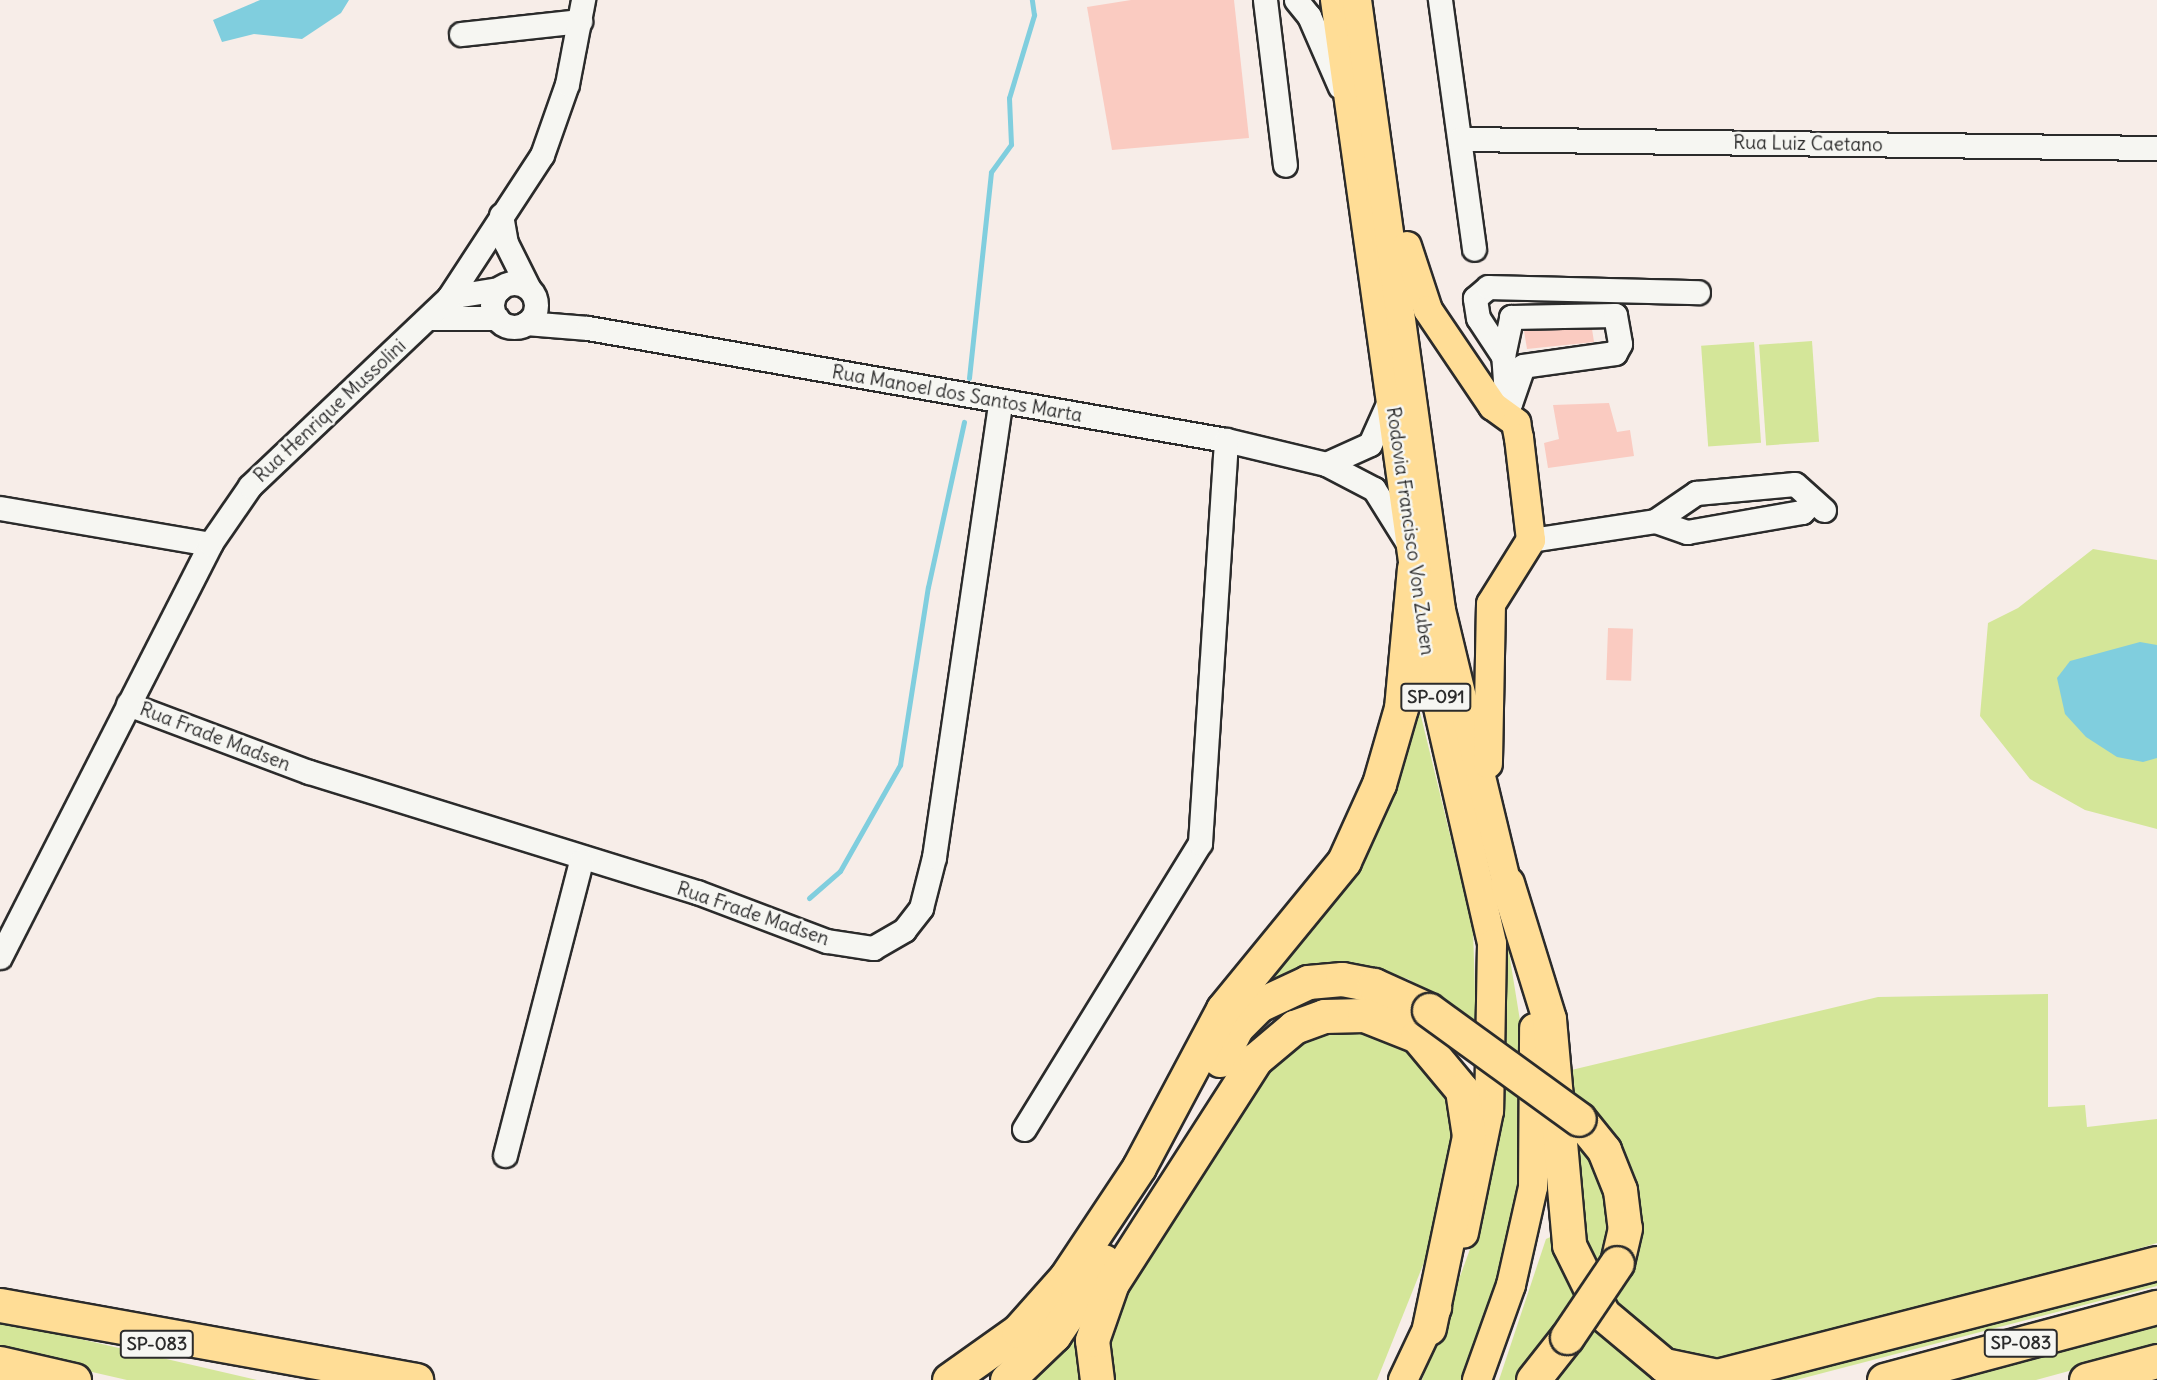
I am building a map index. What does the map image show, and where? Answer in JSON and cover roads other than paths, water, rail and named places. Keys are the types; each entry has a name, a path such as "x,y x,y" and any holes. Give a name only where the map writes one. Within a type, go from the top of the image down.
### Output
{"highway":[{"path":"949,1380 1018,1331 1066,1277 1139,1167 1223,1009 1344,861 1379,784 1401,708 1413,559"},
{"path":"1507,883 1549,1019 1569,1244 1603,1314 1654,1358 1689,1374 1717,1376 2157,1263"},
{"path":"1007,1380 1055,1335 1081,1297 1174,1149 1237,1027 1259,1005 1308,982 1342,979 1397,992 1429,1010 1579,1119 1604,1150 1620,1190 1625,1228 1617,1263 1567,1337 1533,1380"},
{"path":"1097,1380 1092,1340 1112,1283 1256,1059 1279,1036 1324,1016 1364,1015 1417,1036 1462,1090 1469,1136 1429,1328"},
{"path":"0,1306 416,1380"},
{"name":"SP-083","path":"0,1306 313,1380"},
{"name":"SP-083","path":"1885,1380 2157,1307"},
{"path":"2086,1380 2157,1361"},
{"path":"0,1364 43,1380"},
{"path":"0,1364 74,1380"},
{"path":"2152,1380 2157,1378"}],"main road":[{"name":"Rodovia Francisco Von Zuben","path":"1335,0 1363,118 1441,610 1507,883 1532,1009 1537,1125 1525,1232 1476,1380"},
{"name":"Rodovia Francisco Von Zuben","path":"1357,0 1363,118 1392,394 1426,654 1486,900 1495,987 1485,1149 1465,1231 1429,1328 1403,1380"},
{"path":"1363,118 1428,310 1493,404 1516,423 1531,540 1491,604 1490,816"}],"street":[{"path":"1265,0 1285,165"},
{"path":"1296,0 1309,16 1363,118"},
{"path":"1440,0 1475,249"},
{"path":"461,34 581,11"},
{"name":"Rua Henrique Mussolini","path":"0,957 209,544 250,486 449,297 542,155 567,83 581,11"},
{"name":"Rua Luiz Caetano","path":"1460,139 2157,148"},
{"path":"429,318 497,318 509,326 526,323 536,306 506,243 501,215"},
{"path":"480,247 497,318"},
{"path":"449,297 508,284 531,291"},
{"path":"1503,356 1478,318 1475,298 1488,287 1698,292"},
{"name":"Rua Manoel dos Santos Marta","path":"531,291 588,328"},
{"path":"1615,316 1620,344 1615,353 1523,366 1510,403 1493,404 1506,394 1503,356 1511,317 1615,316"},
{"name":"Rua Manoel dos Santos Marta","path":"526,323 588,328 1226,440 1326,464 1374,489 1413,559"},
{"path":"1326,464 1370,444 1392,394"},
{"name":"Rua Frade Madsen","path":"128,704 309,772 581,861 696,892 827,941 873,948 904,930 921,908 934,857 1000,402"},
{"path":"1024,1129 1200,843 1226,440"},
{"path":"1531,540 1655,521 1696,493 1795,484 1817,506 1802,512 1687,531 1655,521"},
{"path":"0,508 209,544"},
{"path":"505,1155 581,861"}],"water":[{"path":"260,0 349,0 341,13 302,39 254,34 222,42 213,20"},
{"path":"2140,642 2157,645 2157,758 2143,762 2117,757 2086,737 2065,714 2057,678 2070,661"}],"waterway":[{"path":"969,378 991,172 1011,144 1009,98 1034,15 1032,0"},
{"path":"809,898 840,871 900,765 928,587 964,422"}]}
